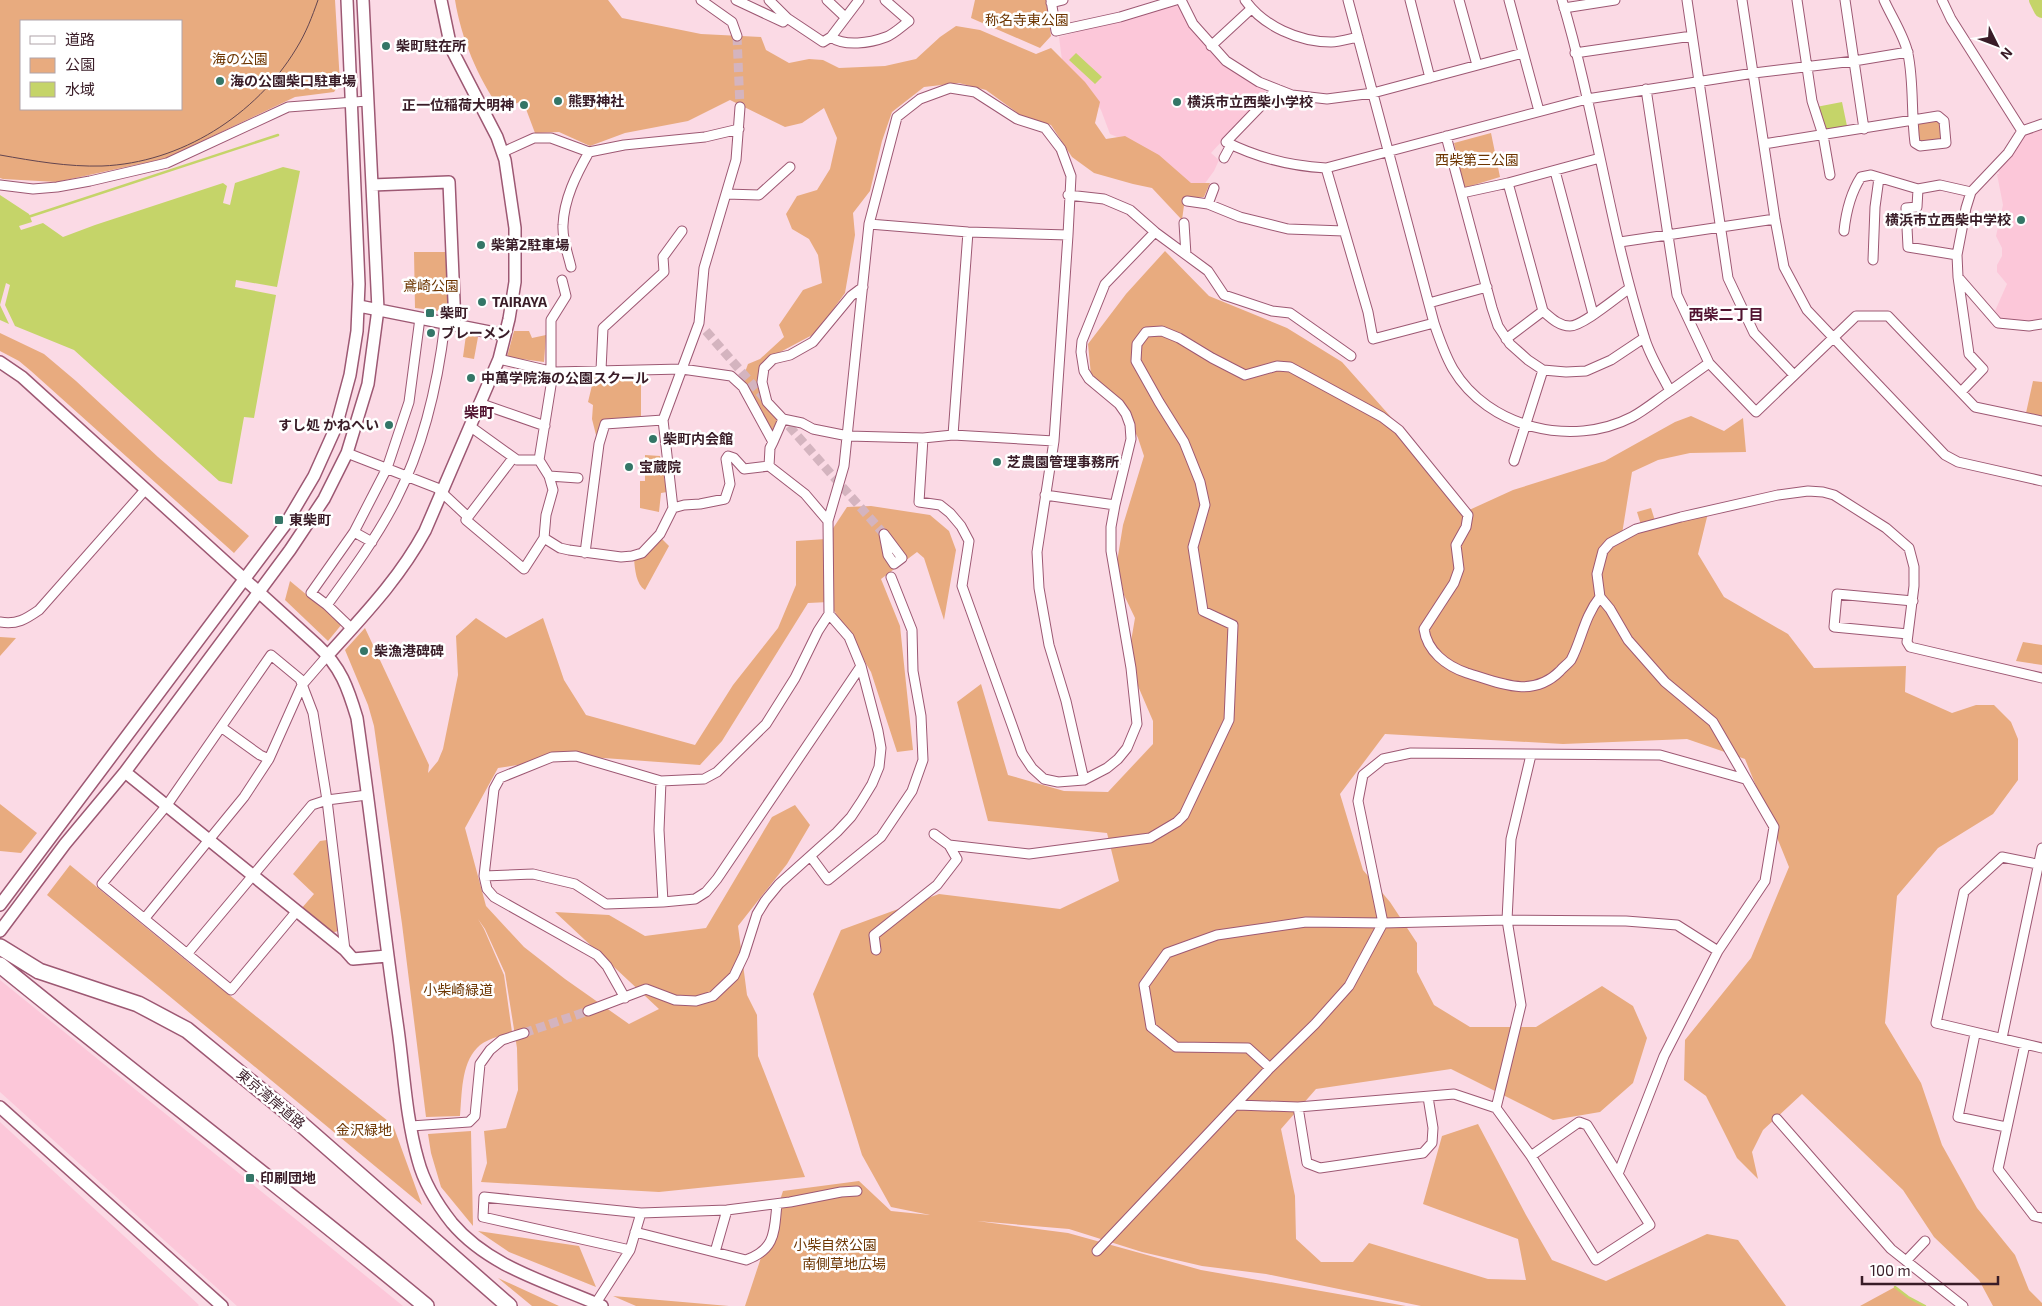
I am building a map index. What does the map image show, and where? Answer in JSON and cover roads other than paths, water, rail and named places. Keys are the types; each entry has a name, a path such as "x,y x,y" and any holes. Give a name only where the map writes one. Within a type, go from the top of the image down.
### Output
{"highway":[{"name":"東京湾岸道路","path":"0,947 39,971 138,1004 187,1030 292,1116 509,1306"},
{"path":"0,966 152,1088 326,1223 426,1306"}],"street":[{"path":"0,905 293,512 325,453 336,427 350,375 359,306 347,0"},
{"path":"0,932 65,844 124,772 258,593 321,504 347,452 368,384 378,309 364,0"},
{"path":"145,918 244,797 269,759 302,685 390,586 411,557 425,531 499,359 515,282 514,215 504,156 497,137 451,48 444,24 441,0"},
{"path":"701,0 732,22 737,36"},
{"path":"736,0 783,22 786,18"},
{"path":"770,0 786,18 823,42 830,37 859,0"},
{"path":"827,0 845,17"},
{"path":"830,37 836,40 860,43 887,37 909,21 885,0"},
{"path":"1063,0 1051,2 1056,31 1120,17 1176,0"},
{"path":"1181,0 1193,24 1211,46 1244,73 1292,95 1327,99 1373,93 1523,53"},
{"path":"1245,0 1266,21 1294,36 1332,42 1358,37"},
{"path":"1348,0 1434,323 1453,370 1471,391 1491,410 1526,425 1545,430 1580,432 1594,430 1632,417 1708,363"},
{"path":"1410,0 1430,78"},
{"path":"1458,0 1477,65"},
{"path":"1508,0 1539,111"},
{"path":"1615,0 1563,4 1630,288 1644,338 1670,391"},
{"path":"1687,0 1728,278 1754,333 1794,375"},
{"path":"1742,0 1774,220 1784,267 1806,310 1945,455 1958,462 2042,481"},
{"path":"1797,0 1812,102 1823,135 1830,175"},
{"path":"1845,0 1864,129"},
{"path":"1764,144 1864,129 1912,120 1938,116 1944,121 1946,143 1920,146 1915,143 1912,120 1913,88 1908,52 1884,0"},
{"path":"1942,0 1951,19 2022,131"},
{"path":"1211,46 1251,8"},
{"path":"1575,53 1692,36"},
{"path":"1277,89 1226,142 1270,160 1298,166 1326,168 1587,100 1646,89 1908,52"},
{"path":"625,998 607,966 597,956 494,897 487,889 484,876 494,789 500,778 552,757 576,756 661,781 704,778 717,772 766,724 795,678 818,631 829,614 828,521 844,466 869,224 896,118 920,99 950,88 975,92 1018,119 1046,128 1061,149 1071,176 1068,196 1068,235 1054,441 1037,552 1038,588 1049,645 1066,701 1084,780"},
{"path":"1646,89 1677,296 1708,363 1756,412 1856,316 1888,316 1975,407 2042,422"},
{"path":"0,185 33,189 57,187 167,163 288,107 368,101"},
{"path":"544,538 560,548 621,557 632,556 642,553 660,534 673,508 664,420 699,323 704,268 736,160 740,107"},
{"path":"1961,392 1983,369 1969,354 1958,277 1957,256 1970,192 2008,153 2022,131 2042,124"},
{"path":"504,156 534,138 551,138 588,152 624,145 705,137 739,129"},
{"path":"1446,136 1498,326 1506,339 1528,360 1543,370 1566,372 1586,371 1611,360 1644,338"},
{"path":"1224,158 1232,145"},
{"path":"571,267 563,226 565,212 573,181 588,152"},
{"path":"1462,193 1508,183 1600,158"},
{"path":"726,194 759,195 790,167"},
{"path":"1326,168 1368,312 1373,339 1434,323"},
{"path":"1554,171 1594,314"},
{"path":"1844,232 1846,212 1853,189 1860,177 1871,174 1918,189 1940,185 1970,192"},
{"path":"1873,260 1875,207 1880,178"},
{"path":"327,605 372,542 406,477 428,416 450,324 449,182 372,185"},
{"path":"1508,183 1543,311 1559,324 1571,326 1594,314 1630,288"},
{"path":"1208,204 1214,188"},
{"path":"1918,189 1917,207 1906,208 1908,247 1957,256"},
{"path":"1068,196 1104,199 1130,210 1155,232 1208,271 1224,295 1272,311 1290,313 1351,356"},
{"path":"1187,201 1208,204 1240,217 1288,229 1344,231"},
{"path":"1620,242 1774,220"},
{"path":"1184,223 1186,255"},
{"path":"869,224 968,232 1068,235"},
{"path":"601,370 603,328 664,272 663,257 682,231"},
{"path":"953,435 968,232"},
{"path":"922,438 919,502 940,506 961,526 968,541 962,586 1022,752 1032,768 1044,780 1058,782 1084,780 1107,768 1118,759 1127,748 1138,724 1131,668 1111,551 1111,527 1130,439 1130,425 1126,414 1119,404 1089,379 1084,371 1081,352 1082,341 1105,284 1155,232"},
{"path":"1958,277 1998,323 2029,326 2042,324"},
{"path":"513,458 466,520 524,569 544,538 546,515 552,490 549,476 539,460 553,374 551,370 550,327 554,313 566,296 562,280"},
{"path":"863,287 851,296 813,342 790,355 773,359 764,368 762,382 767,402 783,419 813,429 848,436 922,438 953,435 1054,441"},
{"path":"1429,303 1487,287"},
{"path":"359,306 505,335"},
{"path":"1506,339 1543,311"},
{"path":"352,629 327,605 311,593 354,532 387,468 409,402 420,318"},
{"path":"699,323 706,331"},
{"path":"949,845 1029,854 1150,838 1177,822 1184,815 1229,720 1233,625 1203,610 1193,547 1205,505 1200,482 1184,442 1158,402 1136,361 1137,344 1146,332 1162,331 1179,338 1245,375 1277,366 1290,367 1334,392 1363,405 1399,430 1468,515 1466,527 1456,546 1459,569 1454,583 1424,629 1429,647 1446,663 1458,670 1503,684 1521,687 1537,686 1555,676 1570,661 1590,609 1600,597"},
{"path":"499,359 554,372 682,369 731,376 743,387 774,442"},
{"path":"0,362 22,378 328,655 348,688 357,718 411,1126 418,1160 429,1190 453,1224 475,1246 498,1261 599,1304 630,1250 641,1213"},
{"path":"1514,461 1543,370"},
{"path":"479,402 545,426"},
{"path":"769,466 770,448 783,419"},
{"path":"585,553 599,444 605,424 664,420"},
{"path":"471,427 516,460 539,460"},
{"path":"347,452 442,491 468,516"},
{"path":"673,508 725,499 730,484 726,459 728,456 734,458 744,470 769,466 805,494 828,521"},
{"path":"549,476 578,478"},
{"path":"0,622 11,624 25,620 39,610 145,490"},
{"path":"1618,1174 1664,1056 1718,951 1765,881 1774,827 1744,779 1713,722 1665,682 1628,640 1610,609 1600,597 1597,574 1603,551 1610,543 1636,529 1778,494 1808,491 1834,495 1886,528 1909,548 1914,567 1913,601 1908,634 1910,647 2042,678"},
{"path":"1045,495 1115,506"},
{"path":"354,532 372,542"},
{"path":"811,857 828,880 881,837 912,791 923,760 921,716 913,671 912,630 891,577"},
{"path":"1908,634 1833,631 1837,594 1913,601"},
{"path":"588,1010 646,990 675,1000 696,1001 713,996 734,976 744,955 757,914 765,901 779,884 811,857 851,817 872,784 879,767 881,748 878,731 861,666 849,637 829,614"},
{"path":"296,912 231,990 102,884 167,804 271,655 300,679 313,713 327,800 345,950"},
{"path":"484,876 533,874 575,884 606,904 695,899 706,892 717,879 861,666"},
{"path":"221,727 260,755 269,759"},
{"path":"1097,1251 1270,1068 1316,1024 1349,986 1383,923 1358,801 1363,775 1383,759 1411,753 1531,756 1660,755 1744,779"},
{"path":"1496,1108 1521,1005 1507,920 1511,839 1531,756"},
{"path":"124,772 167,804 296,912 345,950 353,959 387,956"},
{"path":"661,781 659,830 663,902"},
{"path":"188,954 312,805 327,800 367,795"},
{"path":"876,950 874,935 937,885 957,859 949,845 934,834"},
{"path":"2002,1038 2040,865 2042,848"},
{"path":"2040,865 2002,857 1964,892 1936,1023 1975,1034 2002,1038 2042,1048"},
{"path":"1270,1068 1248,1048 1176,1047 1151,1026 1144,985 1167,953 1217,935 1306,922 1383,923 1507,920 1626,921 1676,925 1718,951"},
{"path":"411,1126 469,1122 475,1116 480,1064 490,1050 502,1040 524,1033"},
{"path":"1975,1034 1958,1117 2006,1127"},
{"path":"2025,1044 1998,1169 2034,1216 2042,1218"},
{"path":"1237,1105 1298,1107 1454,1094 1496,1108 1531,1156 1596,1260 1650,1225 1587,1125 1579,1122 1531,1156"},
{"path":"1298,1107 1307,1163 1320,1168 1423,1153 1432,1143 1433,1128 1428,1097"},
{"path":"0,1107 221,1306"},
{"path":"1777,1119 1891,1249 1963,1306"},
{"path":"630,1250 483,1217 484,1197 641,1213 727,1210 857,1191"},
{"path":"635,1232 746,1260 760,1255 773,1239 777,1204"},
{"path":"715,1252 727,1210"},
{"path":"1906,1261 1925,1241"}],"water":[{"path":"1076,53 1102,77 1095,84 1069,60"},
{"path":"1842,102 1847,126 1824,128 1816,107"},
{"path":"283,167 300,171 277,287 236,280 235,287 276,295 254,418 244,417 232,484 219,481 74,350 15,326 5,305 10,285 6,283 0,305 0,195 29,214 32,222 19,226 21,230 43,223 63,237 223,183 227,186 223,203 230,205 235,183"},
{"path":"0,305 9,324 0,320"}],"waterway":[{"path":"2037,0 2042,10"},
{"path":"28,217 278,135"},
{"path":"1895,1287 1925,1306"}],"tunnel":[{"path":"737,36 740,107"},
{"path":"706,331 767,401"},
{"path":"780,416 884,534"},
{"path":"524,1033 588,1011"}],"tram line":[{"path":"0,155 64,165 102,166 131,163 160,156 188,145 214,131 260,95 296,49 318,0"}],"place":[{"name":"柴町駐在所","path":"386,46"},
{"name":"海の公園柴口駐車場","path":"220,81"},
{"name":"熊野神社","path":"558,101"},
{"name":"横浜市立西柴小学校","path":"1177,102"},
{"name":"正一位稲荷大明神","path":"524,105"},
{"name":"横浜市立西柴中学校","path":"2021,220"},
{"name":"柴第2駐車場","path":"481,245"},
{"name":"TAIRAYA","path":"482,302"},
{"name":"柴町","path":"430,313"},
{"name":"ブレーメン","path":"431,333"},
{"name":"中萬学院海の公園スクール","path":"471,378"},
{"name":"すし処 かねへい","path":"389,425"},
{"name":"柴町内会館","path":"653,439"},
{"name":"芝農園管理事務所","path":"997,462"},
{"name":"宝蔵院","path":"629,467"},
{"name":"東柴町","path":"279,520"},
{"name":"柴漁港碑碑","path":"364,651"},
{"name":"印刷団地","path":"250,1178"}],"district":[{"name":"西柴二丁目","path":"1726,315"},
{"name":"柴町","path":"479,413"}],"park label":[{"name":"称名寺東公園","path":"1027,20"},
{"name":"海の公園","path":"240,59"},
{"name":"西柴第三公園","path":"1477,160"},
{"name":"鳶崎公園","path":"431,286"},
{"name":"小柴崎緑道","path":"458,990"},
{"name":"金沢緑地","path":"364,1130"},
{"name":"小柴自然公園","path":"835,1245"},
{"name":"南側草地広場","path":"844,1264"}]}
